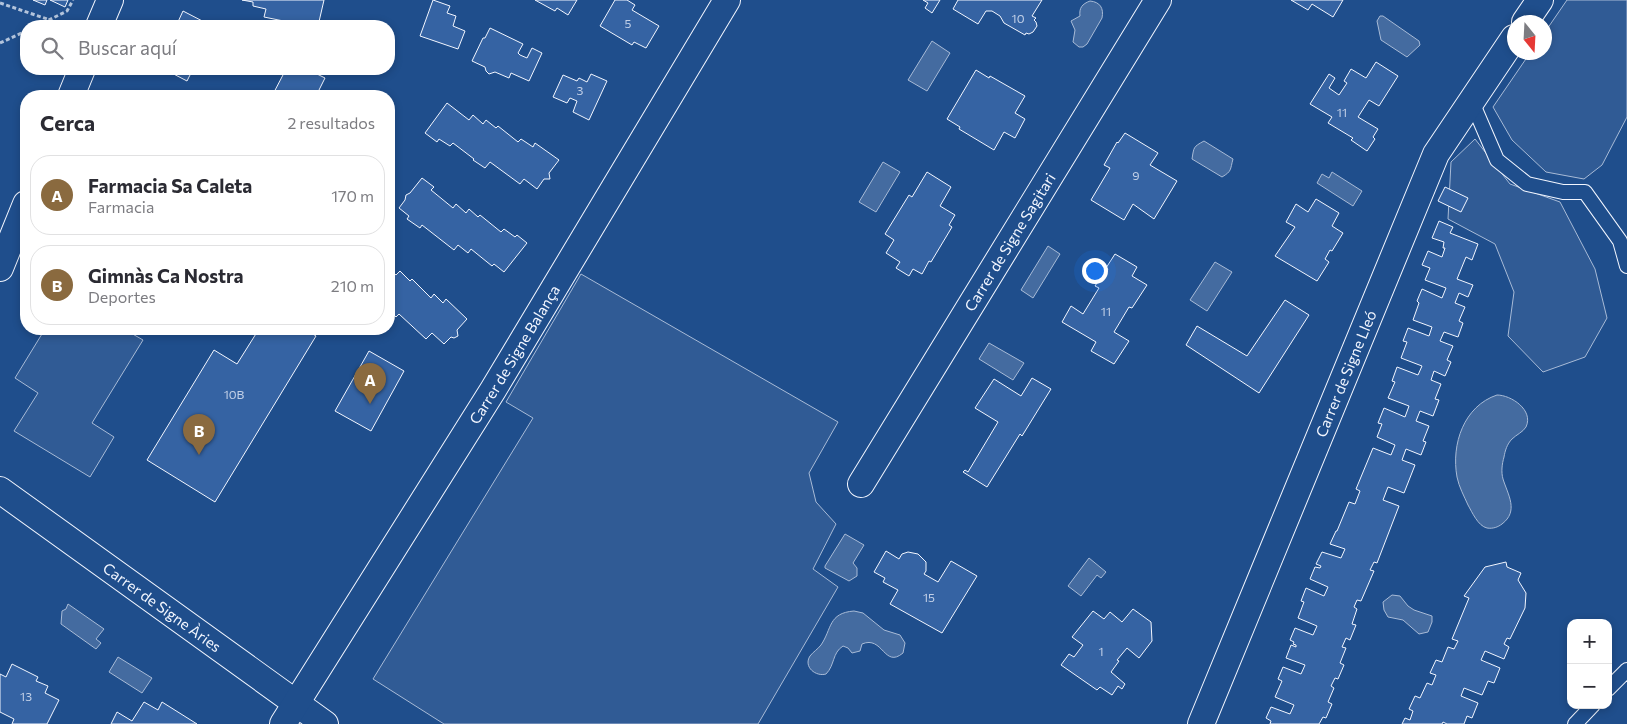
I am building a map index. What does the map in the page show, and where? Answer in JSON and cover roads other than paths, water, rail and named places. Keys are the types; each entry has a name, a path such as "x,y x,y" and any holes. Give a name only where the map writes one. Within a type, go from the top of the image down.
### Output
{"street":[{"path":"102,20 110,0"},
{"name":"Carrer de Signe Balança","path":"290,714 493,390 726,0"},
{"name":"Carrer de Signe Sagitari","path":"861,484 1158,0"},
{"path":"1530,15 1540,0"},
{"name":"Carrer de Signe Lleó","path":"1201,724 1436,154 1507,49"},
{"path":"73,90 80,75"},
{"path":"0,268 20,219"},
{"name":"Carrer de Signe Àries","path":"0,490 290,714 325,724"}],"lane":[{"path":"1472,102 1497,160 1526,184 1563,192 1585,192 1620,241 1627,266"},
{"path":"1612,685 1627,670"},
{"path":"1574,724 1589,709"}],"place":[{"name":"Farmacia Sa Caleta","path":"370,404"},
{"name":"Gimnàs Ca Nostra","path":"199,455"}]}
